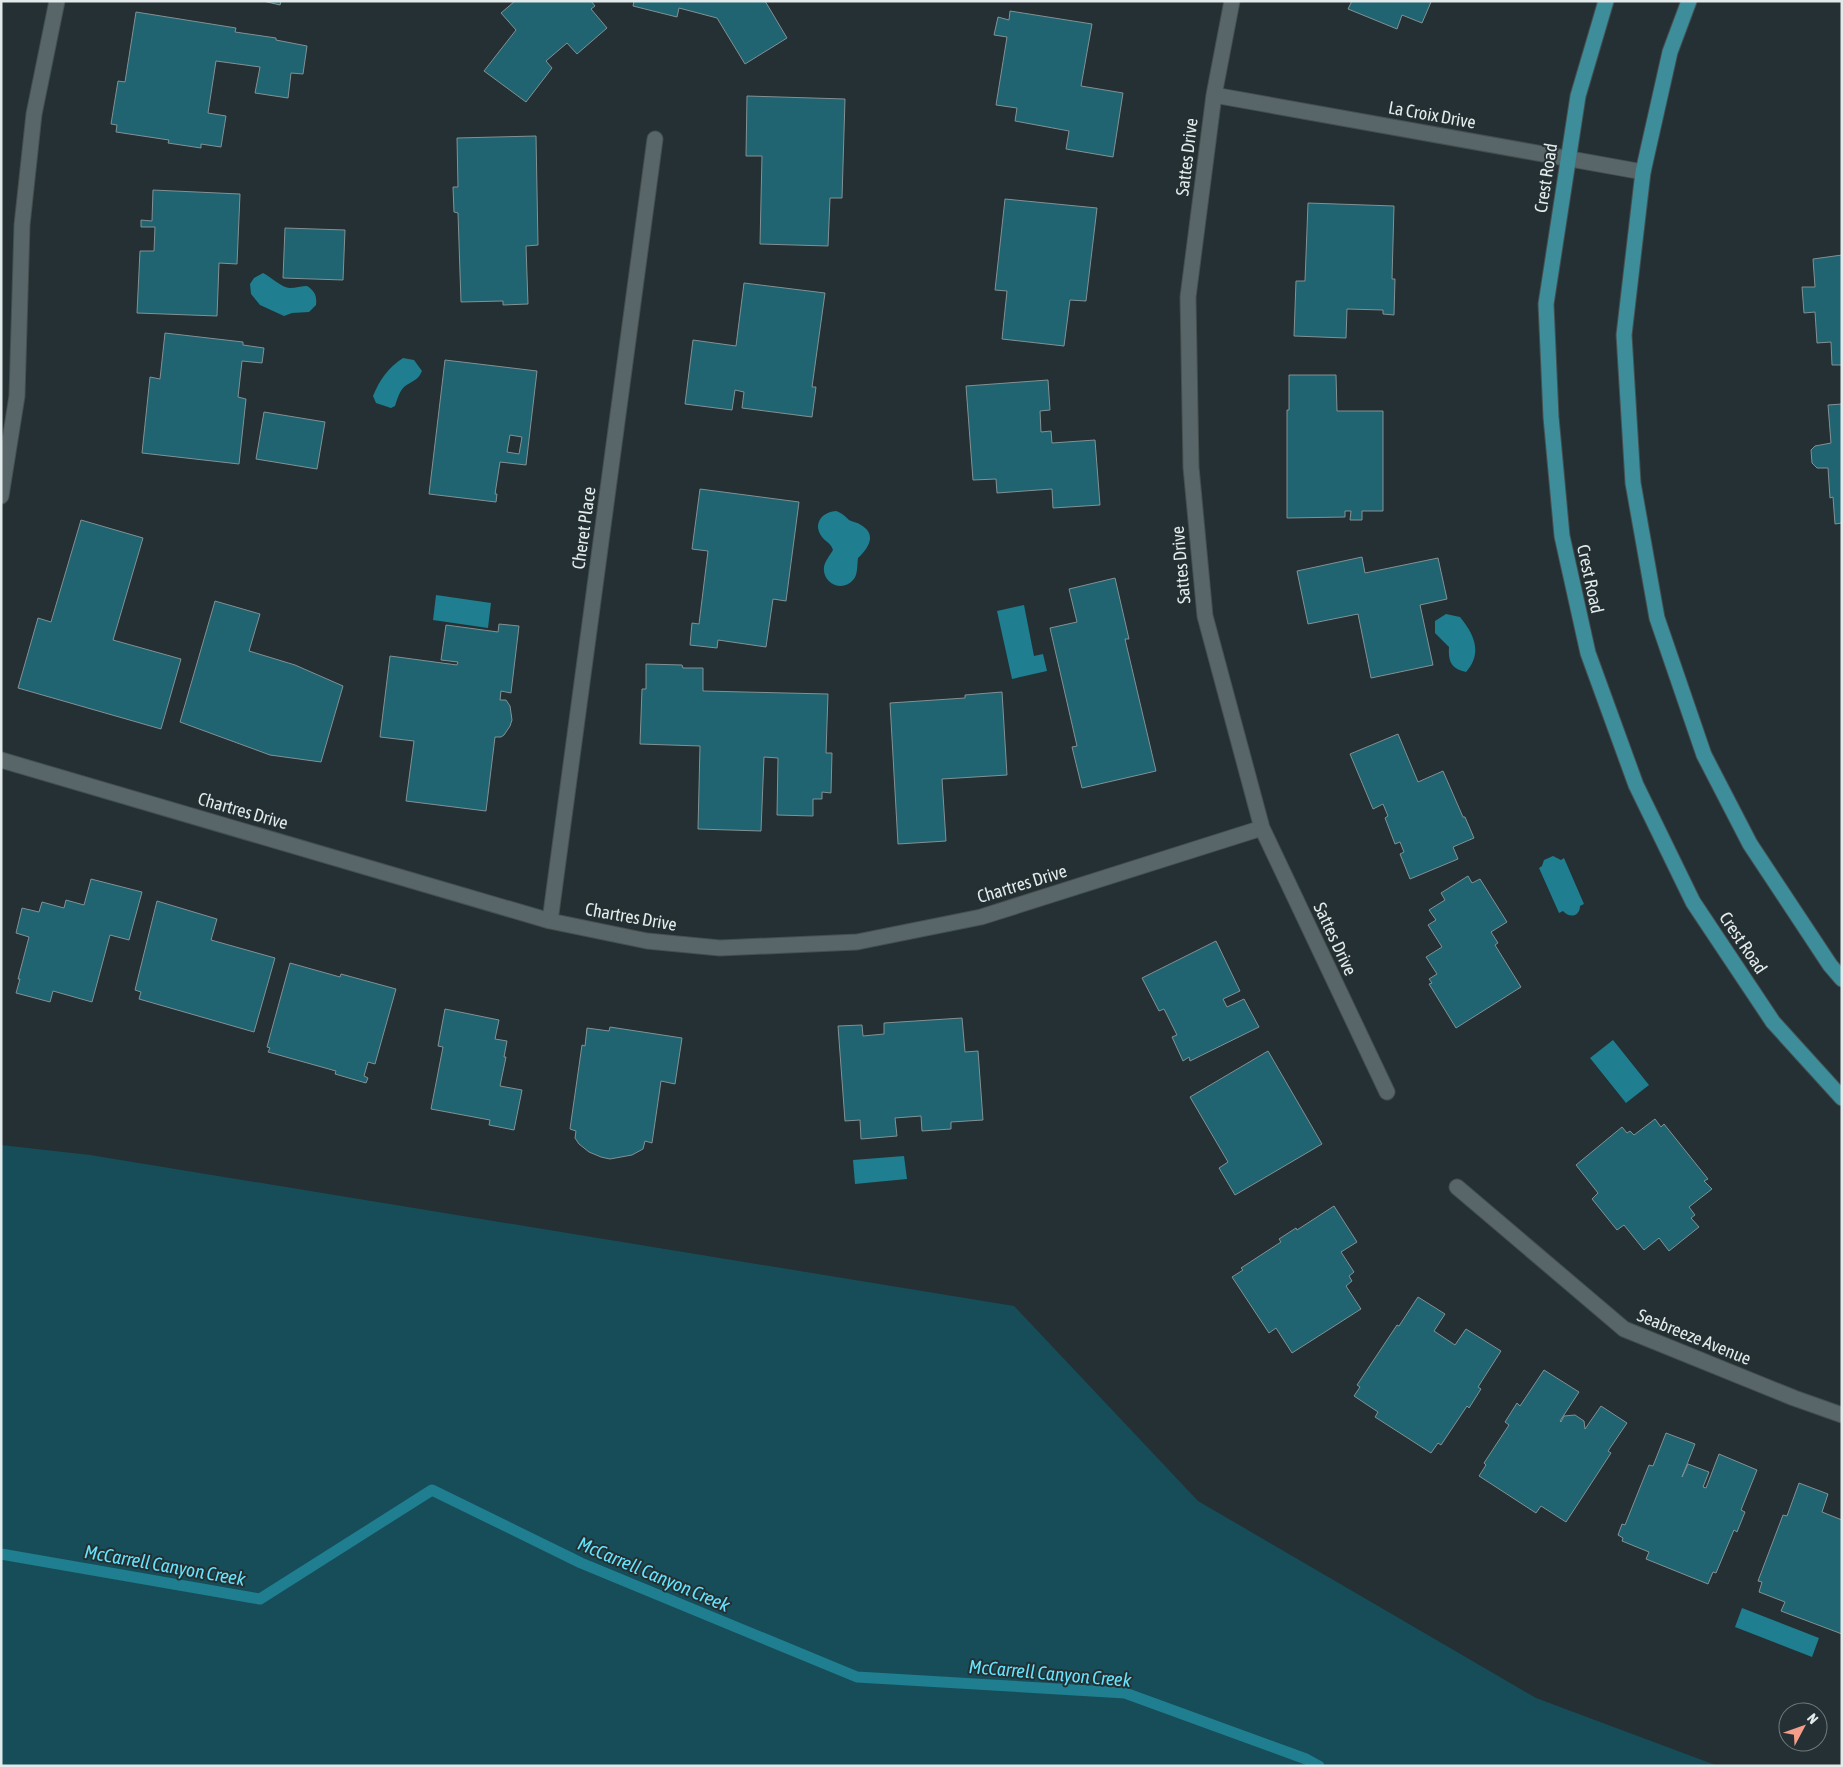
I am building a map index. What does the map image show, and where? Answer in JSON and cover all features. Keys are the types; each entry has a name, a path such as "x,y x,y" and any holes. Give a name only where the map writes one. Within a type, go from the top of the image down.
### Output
{"main road":[{"name":"Crest Road","path":"1606,1 1578,96 1546,304 1551,417 1562,536 1588,653 1636,785 1693,902 1773,1022 1842,1098"},
{"path":"1689,1 1670,52 1643,172 1624,334 1632,483 1657,618 1708,763 1750,844 1830,965 1842,979"}],"street":[{"path":"1,496 17,396 22,225 34,114 57,1"},
{"name":"Sattes Drive","path":"1232,1 1214,95 1188,297 1191,467 1205,616 1262,828 1387,1092"},
{"name":"La Croix Drive","path":"1214,95 1643,172"},
{"name":"Cheret Place","path":"550,921 655,139"},
{"name":"Chartres Drive","path":"1,760 550,921 647,941 720,948 857,942 981,918 1262,828"},
{"name":"Seabreeze Avenue","path":"1457,1187 1624,1329 1794,1398 1842,1415"}],"shaded area":[{"path":"263,273 287,288 307,286 315,294 316,305 309,312 292,313 284,316 260,305 251,294 250,284 254,278"},
{"path":"403,358 414,360 422,371 416,379 402,389 395,406 391,408 376,403 373,396 382,379"},
{"path":"836,511 866,529 870,537 868,546 858,558 855,578 844,586 838,586 829,582 826,578 824,567 826,560 833,550 830,544 822,537 818,528 818,523 823,516"},
{"path":"436,595 491,603 488,628 433,620"},
{"path":"1024,605 1034,656 1043,654 1047,671 1012,679 997,611"},
{"path":"1446,614 1460,617 1473,637 1475,644 1474,658 1466,672 1457,669 1452,664 1449,656 1449,647 1435,633 1435,621"},
{"path":"1553,856 1561,860 1564,858 1584,904 1580,906 1576,914 1571,916 1563,911 1559,913 1539,868 1544,860"},
{"path":"1613,1040 1649,1085 1626,1103 1590,1058"},
{"path":"1,1145 90,1155 1014,1306 1198,1501 1536,1698 1718,1766 1,1766"},
{"path":"904,1156 907,1179 855,1184 853,1160"},
{"path":"1742,1608 1819,1638 1812,1657 1735,1627"}],"building":[{"path":"263,1 281,1 280,5"},
{"path":"515,1 591,1 595,6 591,9 607,28 577,54 567,43 546,61 552,68 526,102 484,71 516,30 501,13"},
{"path":"634,1 765,1 787,38 745,64 717,18 679,8 677,17 633,6"},
{"path":"1352,1 1431,2 1422,23 1402,15 1397,29 1348,9"},
{"path":"1010,11 1092,24 1081,86 1123,93 1113,157 1066,149 1069,131 1015,121 1017,108 996,105 1007,37 994,35 998,17 1009,20"},
{"path":"136,12 236,28 235,32 276,38 276,40 307,46 303,74 291,73 288,98 255,93 260,67 216,61 208,113 226,116 221,147 201,144 201,148 168,143 169,140 116,132 117,125 111,124 118,81 125,82"},
{"path":"747,96 845,99 842,198 830,198 828,246 760,244 762,156 746,156"},
{"path":"536,136 538,245 526,246 528,304 503,305 503,301 461,302 458,213 454,212 453,187 458,187 457,138"},
{"path":"153,190 240,194 237,264 219,263 217,316 137,313 140,251 154,251 155,227 141,227 141,220 152,221"},
{"path":"1005,199 1097,208 1086,301 1070,300 1064,346 1002,339 1007,291 995,290"},
{"path":"1308,203 1394,206 1392,279 1395,279 1394,315 1383,314 1383,310 1347,309 1346,338 1294,336 1296,281 1305,281"},
{"path":"285,228 345,230 343,280 283,278"},
{"path":"1842,255 1842,365 1832,365 1831,342 1817,343 1815,312 1804,313 1802,287 1815,287 1813,259"},
{"path":"744,283 825,293 812,387 816,387 812,417 742,408 744,392 735,390 732,410 685,404 693,340 736,346"},
{"path":"165,333 243,342 243,345 264,348 262,363 242,361 238,397 246,399 239,464 142,453 150,377 160,379"},
{"path":"445,360 537,371 526,465 500,462 495,494 497,494 496,502 429,494","holes":["510,435 522,437 519,454 507,452"]},
{"path":"1289,375 1336,375 1337,411 1383,411 1383,511 1362,511 1362,520 1350,520 1351,511 1345,511 1345,517 1287,518 1287,410 1289,410"},
{"path":"1048,380 1050,410 1040,411 1041,432 1051,431 1052,443 1095,440 1100,505 1053,508 1052,489 997,493 996,479 973,480 966,386"},
{"path":"1842,404 1842,523 1835,524 1833,497 1830,498 1828,468 1817,468 1812,463 1811,450 1815,446 1831,443 1828,405"},
{"path":"264,412 325,422 317,469 256,459"},
{"path":"700,489 799,502 786,601 773,599 766,647 718,640 717,648 690,645 692,623 699,624 708,551 692,549"},
{"path":"81,520 143,538 113,640 181,659 161,729 18,688 38,618 51,622"},
{"path":"1362,557 1365,573 1438,558 1447,599 1420,605 1433,665 1371,678 1358,614 1308,624 1297,571"},
{"path":"1115,578 1129,639 1125,639 1156,771 1082,788 1072,747 1077,746 1050,628 1077,622 1069,589"},
{"path":"215,601 260,614 249,651 295,665 343,686 321,762 270,755 180,722"},
{"path":"499,624 519,626 511,693 501,691 500,700 506,700 510,706 512,720 504,735 495,737 486,811 406,801 414,741 380,737 390,656 457,665 458,662 441,660 446,625 498,632"},
{"path":"646,664 682,665 683,668 703,668 703,691 828,694 826,753 832,753 831,793 822,792 822,799 813,799 813,816 777,815 778,758 764,757 761,831 698,829 700,746 640,744 642,689 646,689"},
{"path":"1002,692 1007,775 942,779 946,841 898,844 890,703 965,698 965,695"},
{"path":"1398,734 1418,782 1443,771 1474,838 1453,847 1458,859 1410,879 1400,854 1404,852 1400,842 1395,844 1385,818 1388,816 1383,804 1373,809 1350,754"},
{"path":"1468,876 1472,883 1480,879 1507,922 1491,932 1498,943 1495,945 1521,987 1456,1028 1429,984 1432,983 1429,979 1437,974 1426,957 1442,947 1428,925 1436,920 1429,910 1445,900 1441,893"},
{"path":"91,879 142,892 129,940 110,935 92,1002 53,991 50,1002 16,993 29,937 16,933 22,908 39,912 42,902 64,908 66,900 84,905"},
{"path":"157,901 217,919 211,940 275,958 254,1032 139,999 141,992 135,990"},
{"path":"1216,941 1240,991 1223,999 1227,1007 1244,999 1259,1027 1190,1061 1189,1057 1183,1061 1172,1037 1177,1035 1164,1009 1159,1011 1142,978"},
{"path":"290,963 340,977 341,974 396,989 375,1064 368,1062 364,1076 368,1078 366,1083 335,1074 336,1071 268,1052 270,1048 267,1047"},
{"path":"445,1009 499,1020 495,1039 507,1041 500,1086 522,1090 514,1130 489,1125 490,1120 431,1109 443,1047 438,1046"},
{"path":"962,1018 965,1052 978,1051 983,1120 951,1122 951,1129 922,1131 921,1116 895,1118 897,1136 861,1139 860,1120 845,1121 838,1026 862,1025 863,1036 884,1034 884,1023"},
{"path":"610,1027 682,1038 675,1084 661,1081 652,1143 645,1141 643,1149 632,1155 610,1159 589,1152 575,1138 576,1131 570,1129 582,1045 585,1046 587,1028 609,1031"},
{"path":"1268,1051 1322,1144 1235,1195 1219,1168 1228,1162 1190,1097"},
{"path":"1655,1119 1661,1127 1664,1124 1708,1179 1704,1181 1712,1189 1689,1207 1695,1215 1691,1218 1699,1227 1669,1251 1659,1238 1644,1250 1624,1225 1617,1230 1592,1199 1598,1193 1576,1165 1622,1127 1627,1133 1630,1131 1634,1135"},
{"path":"1334,1206 1357,1242 1341,1252 1354,1272 1349,1276 1352,1281 1346,1286 1361,1309 1292,1353 1276,1328 1269,1333 1232,1277 1243,1270 1241,1268 1281,1242 1279,1239 1296,1228 1297,1230"},
{"path":"1418,1297 1445,1314 1434,1331 1455,1345 1466,1329 1501,1351 1478,1387 1481,1389 1469,1408 1467,1406 1441,1445 1438,1443 1431,1453 1375,1417 1378,1412 1354,1396 1360,1387 1357,1385"},
{"path":"1544,1370 1579,1392 1560,1421 1561,1422 1564,1416 1575,1415 1584,1421 1585,1429 1601,1406 1627,1423 1608,1451 1611,1453 1566,1522 1541,1506 1536,1513 1479,1476 1486,1465 1484,1463 1509,1425 1505,1422 1517,1403 1520,1406"},
{"path":"1666,1433 1695,1444 1682,1477 1688,1464 1709,1472 1703,1487 1706,1488 1719,1454 1757,1470 1741,1510 1745,1512 1737,1532 1734,1530 1716,1573 1713,1572 1708,1584 1646,1559 1649,1552 1622,1541 1623,1538 1618,1535 1622,1524 1625,1525 1649,1465 1653,1466"},
{"path":"1799,1483 1828,1494 1822,1512 1842,1520 1842,1634 1781,1611 1785,1602 1759,1592 1762,1582 1758,1581 1783,1515 1787,1516"}],"waterway":[{"name":"McCarrell Canyon Creek","path":"1,1554 260,1599 432,1490 581,1563 857,1677 1125,1693 1306,1759 1319,1766"}]}
